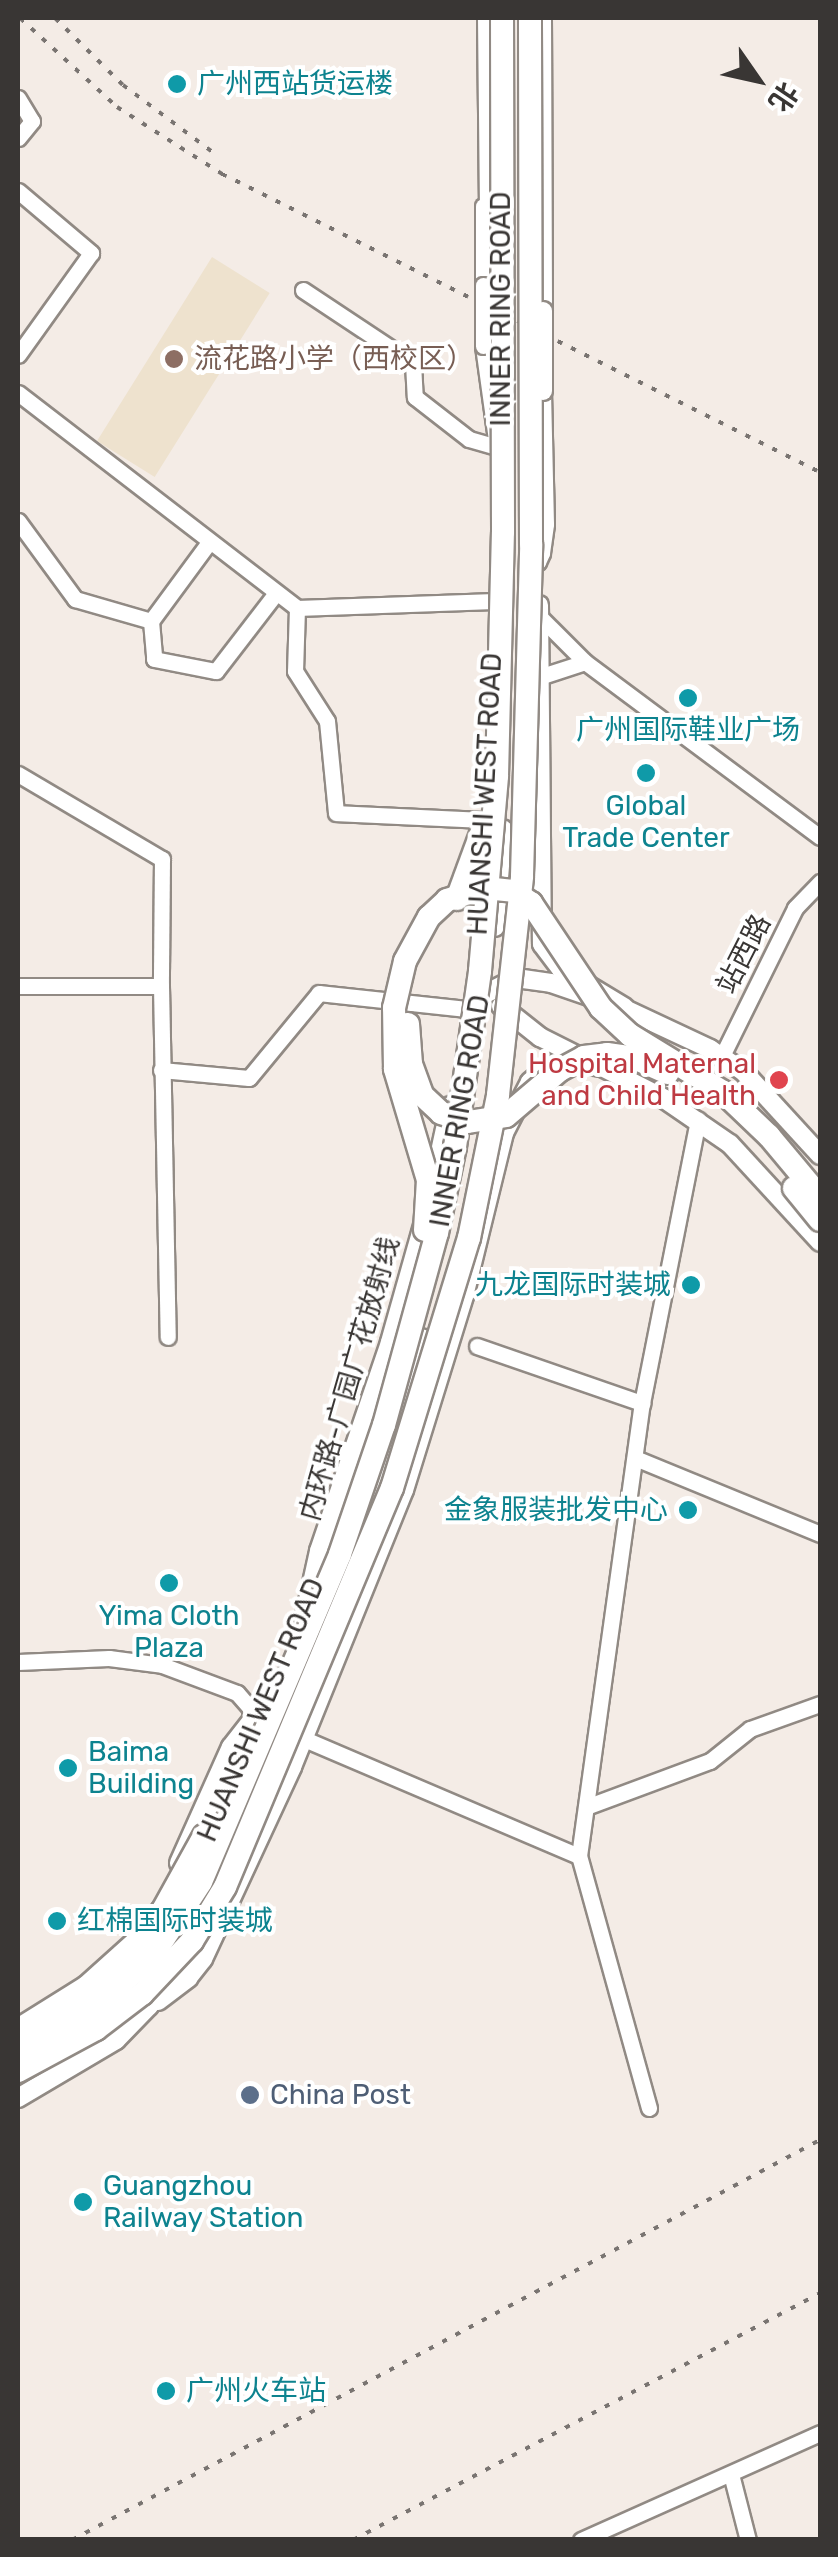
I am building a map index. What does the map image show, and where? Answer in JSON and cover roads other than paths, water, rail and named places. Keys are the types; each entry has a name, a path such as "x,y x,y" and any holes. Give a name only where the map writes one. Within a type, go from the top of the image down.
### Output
{"highway":[{"path":"492,18 492,237"},
{"name":"INNER RING ROAD","path":"18,2048 104,1998 146,1960 176,1924 201,1882 282,1683 340,1554 374,1454 437,1233 455,1146 480,971 498,748 504,494 492,18"},
{"name":"INNER RING ROAD","path":"19,2087 118,2014 161,1976 213,1910 241,1854 410,1441 481,1190 484,1005 522,876 531,556 526,18"},
{"path":"531,556 536,896 553,965 587,1003 723,1077 769,1118 820,1176"},
{"name":"INNER RING ROAD","path":"498,748 472,868 422,957 409,1008 409,1048 415,1082 440,1113 468,1122 494,1121 584,1057 608,1054 634,1058 679,1080 733,1119 820,1220"},
{"name":"内环路-广园广花放射线","path":"282,1683 382,1394 424,1238 428,1196 425,1162 399,1086 392,1029 406,961 439,906 476,889 501,889 524,897 547,922 572,969 601,1008 630,1035 723,1092 770,1136 820,1197"},
{"path":"262,1775 311,1628 381,1471 452,1245 484,1005"},
{"path":"18,2028 87,1987 137,1942 163,1910 204,1836 238,1752"}],"main road":[{"path":"388,1378 443,1145 484,1005 497,447 512,369 505,332 508,298 492,18"},
{"name":"HUANSHI WEST ROAD","path":"508,857 511,18"},
{"path":"508,298 534,274 534,129 526,18"},
{"path":"534,129 542,18"},
{"path":"492,237 508,298 544,390 531,556 540,617 544,949 560,969 624,1007 722,1056 768,1093 820,1155"},
{"name":"HUANSHI WEST ROAD","path":"18,2028 63,2012 133,1963 196,1872 311,1628 388,1378 436,1262 484,1005 508,857 517,770 531,556 526,462 512,369"},
{"path":"526,462 542,414"},
{"path":"517,770 540,810"},
{"path":"508,857 540,810"},
{"path":"484,1005 516,978 538,980 624,1007"},
{"path":"484,1005 698,1119 730,1144 820,1242"},
{"name":"HUANSHI WEST ROAD","path":"19,2087 49,2081 106,2047 149,2006 176,1969 210,1896 378,1498 444,1290 476,1151 484,1005"},
{"path":"18,2060 75,2034 134,1990 176,1969 227,1913 404,1490 464,1296 504,1133 530,1082 550,1066 602,1067"},
{"path":"415,1256 436,1262"},
{"path":"444,1290 464,1296"},
{"path":"133,1963 231,1747 282,1683"},
{"path":"238,1752 251,1721"},
{"path":"148,1946 176,1969"},
{"path":"49,2081 75,2034"},
{"path":"19,2087 50,2048"}],"street":[{"path":"18,98 32,122 18,138"},
{"path":"18,190 91,252 18,355"},
{"path":"304,290 413,363 415,397 469,439 497,447 483,346 508,298"},
{"path":"531,556 546,524 544,390"},
{"path":"18,393 297,608 494,601"},
{"path":"18,521 75,599 151,621"},
{"path":"210,542 151,621 154,659 216,671 276,593"},
{"path":"297,608 295,671 327,721 336,813 487,820"},
{"path":"540,617 585,662 820,837"},
{"path":"520,685 542,682 585,662"},
{"path":"18,774 162,859 161,1070 168,1337"},
{"name":"站西路","path":"722,1056 795,908 820,882"},
{"path":"18,986 160,986"},
{"path":"161,1070 249,1078 319,992 484,1005"},
{"path":"649,2108 579,1856 642,1403 698,1119"},
{"path":"478,1346 642,1403"},
{"path":"635,1458 820,1534"},
{"path":"18,1662 109,1658 162,1665 237,1693 248,1703 251,1721"},
{"path":"586,1807 710,1761 750,1729 820,1704"},
{"path":"302,1738 579,1856"},
{"path":"582,2540 820,2433"},
{"path":"731,2474 748,2540"}],"railway":[{"path":"20,18 117,107 222,174 820,472"},
{"path":"55,18 123,85 218,156"},
{"path":"72,2540 820,2140"},
{"path":"353,2540 820,2293"}],"place":[{"name":"广州西站货运楼","path":"177,84"},
{"name":"流花路小学（西校区）","path":"174,359"},
{"name":"广州国际鞋业广场","path":"688,698"},
{"name":"Global Trade Center","path":"646,773"},
{"name":"Hospital Maternal and Child Health","path":"779,1080"},
{"name":"九龙国际时装城","path":"691,1285"},
{"name":"金象服装批发中心","path":"688,1510"},
{"name":"Yima Cloth Plaza","path":"169,1583"},
{"name":"Baima Building","path":"68,1768"},
{"name":"红棉国际时装城","path":"57,1921"},
{"name":"China Post","path":"250,2095"},
{"name":"Guangzhou Railway Station","path":"83,2202"},
{"name":"广州火车站","path":"166,2391"}]}
